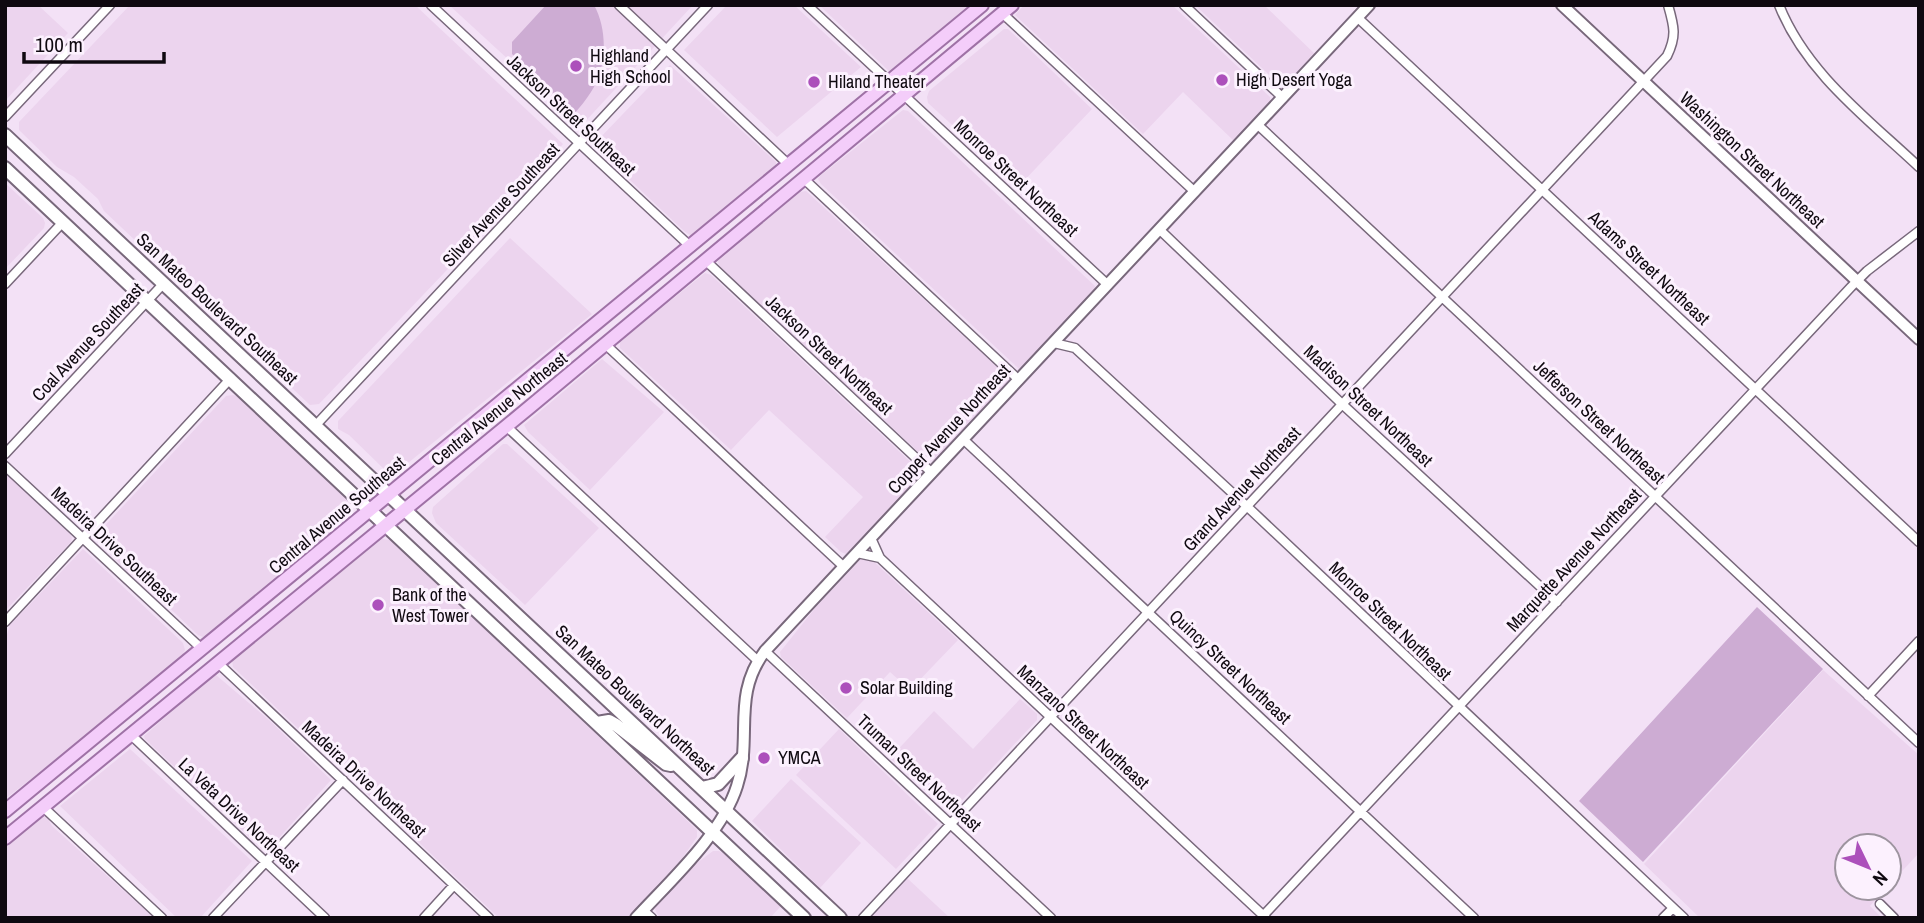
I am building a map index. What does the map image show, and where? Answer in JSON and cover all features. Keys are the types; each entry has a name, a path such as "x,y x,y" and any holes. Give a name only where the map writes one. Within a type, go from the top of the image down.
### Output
{"main road":[{"name":"Central Avenue Southeast","path":"5,811 982,5"},
{"name":"Central Avenue Northeast","path":"5,838 1007,9"},
{"name":"San Mateo Boulevard Southeast","path":"5,135 405,508"},
{"path":"5,168 804,918"},
{"name":"San Mateo Boulevard Northeast","path":"405,508 840,918"},
{"path":"597,723 609,721 666,764 678,766"},
{"path":"702,788 718,784 742,758"}],"street":[{"path":"5,117 110,5"},
{"name":"Jackson Street Southeast","path":"431,5 691,247"},
{"path":"619,5 789,165"},
{"name":"Silver Avenue Southeast","path":"316,425 708,5"},
{"name":"Monroe Street Northeast","path":"807,5 1108,285"},
{"path":"1184,5 1283,98"},
{"name":"Copper Avenue Northeast","path":"644,915 712,831 726,811 738,785 742,758 744,699 749,679 765,651 1369,5"},
{"name":"Washington Street Northeast","path":"1562,5 1919,339"},
{"name":"Grand Avenue Northeast","path":"863,918 1667,56 1674,42 1674,26 1668,5"},
{"path":"1779,5 1798,43 1826,80 1919,167"},
{"path":"1007,9 1195,192"},
{"name":"Adams Street Northeast","path":"1358,18 1919,542"},
{"name":"Jefferson Street Northeast","path":"1258,125 1919,743"},
{"path":"803,178 1019,380"},
{"path":"5,284 64,222"},
{"name":"Madison Street Northeast","path":"1160,230 1342,404 1557,602"},
{"name":"Marquette Avenue Northeast","path":"1263,917 1856,281 1919,231"},
{"name":"Jackson Street Northeast","path":"705,260 932,473"},
{"name":"Coal Avenue Southeast","path":"5,454 164,283"},
{"path":"1072,324 1070,338 1075,348"},
{"name":"Monroe Street Northeast","path":"1054,343 1075,348 1684,918"},
{"path":"605,344 844,567"},
{"path":"5,622 231,378"},
{"path":"506,426 758,661"},
{"name":"Quincy Street Northeast","path":"963,439 1474,918"},
{"name":"Madeira Drive Southeast","path":"5,466 202,649"},
{"name":"Manzano Street Northeast","path":"871,538 880,558 1263,917"},
{"path":"857,553 880,558"},
{"path":"1868,696 1919,641"},
{"name":"Truman Street Northeast","path":"765,651 1051,918"},
{"name":"Madeira Drive Northeast","path":"218,663 489,918"},
{"name":"La Veta Drive Northeast","path":"130,734 326,918"},
{"path":"213,918 342,780"},
{"path":"42,806 162,918"},
{"path":"424,918 454,885"},
{"path":"1880,904 1894,918"},
{"path":"1663,918 1673,908"}],"shaded area":[{"path":"5,5 38,5 68,33 5,101"},
{"path":"130,5 415,5 563,144 319,404 310,405 104,211 98,199 74,177 57,167 19,130 19,122"},
{"name":"Highland High School","path":"449,5 693,5 581,126"},
{"path":"546,5 594,5 602,26 604,49 600,72 591,92 574,114 512,54 512,42"},
{"path":"727,5 794,5 861,67 777,137 684,50"},
{"path":"819,5 975,5 891,73"},
{"path":"1024,5 1172,5 1270,97 1270,103 1234,141 1183,92 1143,134 1015,15"},
{"path":"1195,5 1264,5 1316,55 1288,84 1281,86"},
{"path":"1004,29 1008,29 1092,109 1019,186 928,103 927,97 929,91"},
{"path":"670,65 776,162 776,166 693,237 596,148 596,142"},
{"path":"903,110 908,111 1095,286 1094,292 1019,369 818,179"},
{"path":"5,183 43,218 45,223 44,228 5,269"},
{"path":"806,191 1008,377 1007,384 936,460 928,461 719,266 718,261 800,192"},
{"path":"510,238 592,314 403,467 392,473 387,472 349,435 338,429 338,421"},
{"path":"705,273 711,275 919,470 920,478 846,554 825,537 863,497 769,410 731,450 620,348 620,341"},
{"path":"602,359 664,412 590,490 528,432 524,425"},
{"path":"226,396 239,397 350,501 353,512 203,637 136,576 131,575 95,539"},
{"path":"503,444 507,444 599,528 525,605 436,523 432,513 433,507"},
{"path":"5,473 72,538 5,611"},
{"path":"382,539 397,545 697,830 697,837 680,861 627,918 499,918 233,667 232,660"},
{"path":"83,549 183,643 185,650 182,656 75,745 5,799 5,641 10,625"},
{"path":"862,558 870,558 958,640 910,690 890,672 847,718 781,657 780,652 816,607"},
{"path":"1757,607 1823,669 1643,862 1579,801"},
{"path":"1823,670 1919,755 1919,853 1903,870 1903,832 1833,832 1833,902 1874,902 1870,906 1882,918 1700,918 1644,864"},
{"path":"216,675 269,720 331,780 269,849 264,851 144,736"},
{"path":"1020,699 1037,714 1037,720 952,811 947,811 890,758 934,711 973,749"},
{"path":"839,729 938,824 896,869 796,775"},
{"path":"130,749 252,861 200,918 177,918 60,806"},
{"path":"791,779 861,843 820,888 752,821"},
{"path":"46,815 52,826 154,918 9,918 5,914 5,846"},
{"path":"713,851 727,855 781,906 770,918 661,918 657,914 657,904 689,869"},
{"path":"907,878 950,918 870,918"}],"place":[{"name":"Highland High School","path":"576,66"},
{"name":"High Desert Yoga","path":"1222,80"},
{"name":"Hiland Theater","path":"814,82"},
{"name":"Bank of the West Tower","path":"378,605"},
{"name":"Solar Building","path":"846,688"},
{"name":"YMCA","path":"764,758"}]}
